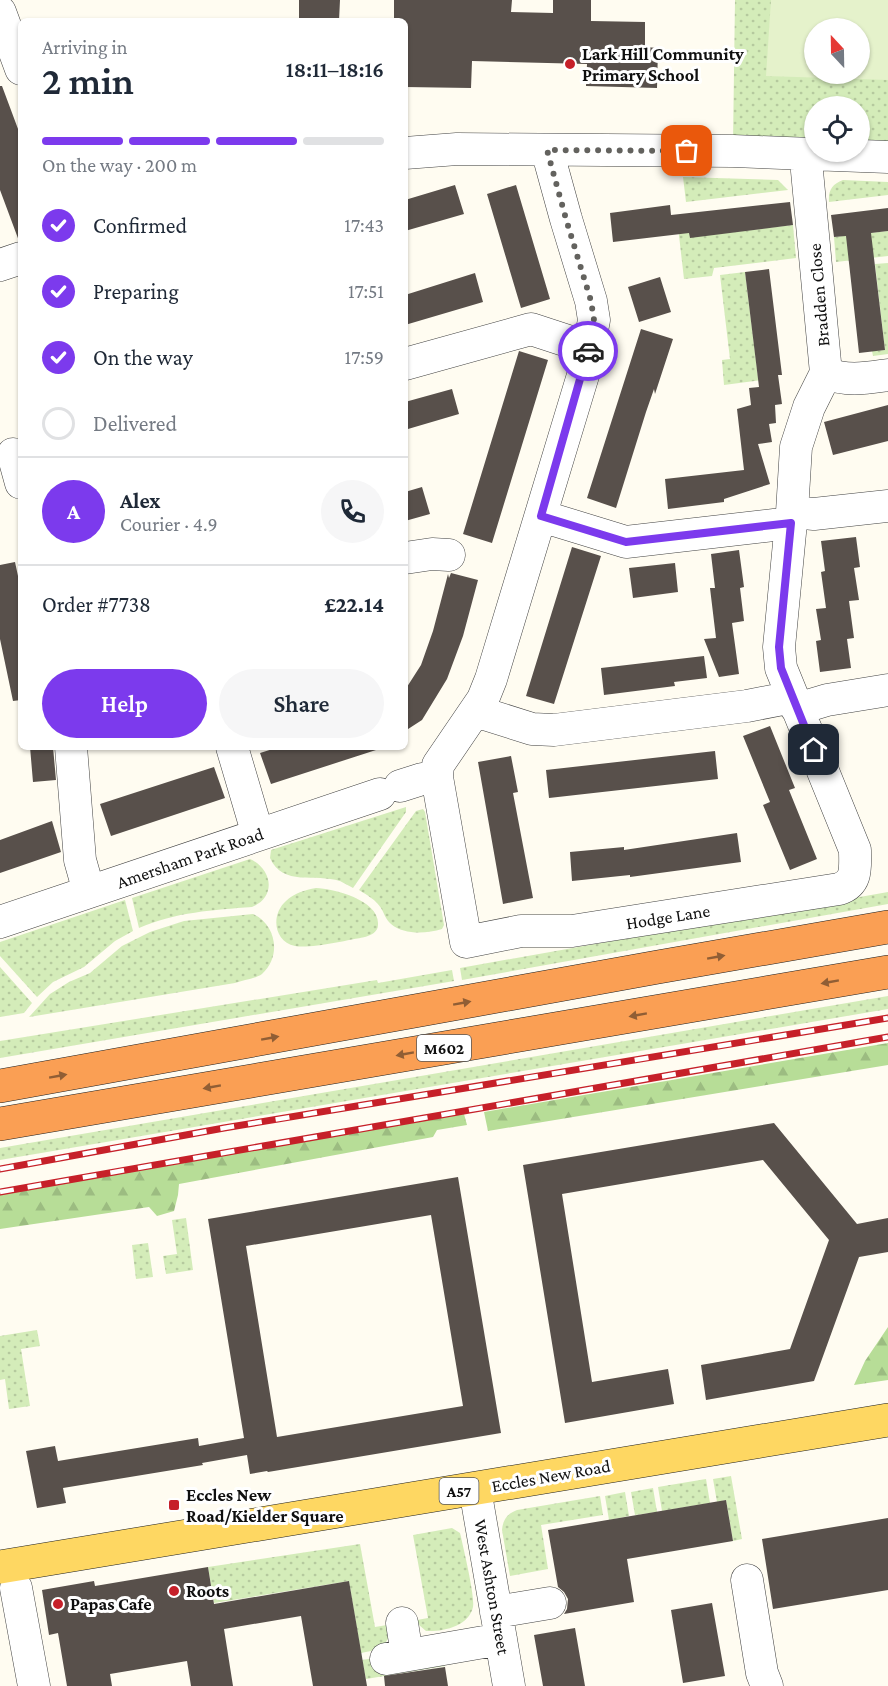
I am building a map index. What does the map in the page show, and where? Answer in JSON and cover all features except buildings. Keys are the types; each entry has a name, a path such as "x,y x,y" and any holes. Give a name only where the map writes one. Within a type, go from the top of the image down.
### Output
{"highway":[{"name":"M602","path":"0,1086 658,966 888,927"},
{"name":"M602","path":"0,1124 888,972"}],"main road":[{"name":"Eccles New Road","path":"8,1577 474,1489 888,1420"}],"street":[{"path":"0,12 18,61"},
{"path":"408,153 457,149 804,154"},
{"path":"437,777 438,765 483,699 490,679 584,372 594,320 591,301 547,150"},
{"path":"870,156 888,157"},
{"name":"Bradden Close","path":"808,162 826,373 848,379 888,375"},
{"path":"0,265 18,259"},
{"path":"408,363 531,329 589,348"},
{"path":"795,703 781,668 779,647 792,518 796,447 808,407 826,373"},
{"path":"541,516 626,542 814,514 888,506"},
{"path":"408,558 432,554 449,555"},
{"path":"475,711 532,729 554,730 747,706 827,700 888,690"},
{"name":"Hodge Lane","path":"437,777 466,942 521,931 572,932 838,889 852,881 854,877 855,850 795,703"},
{"path":"71,750 80,860 89,892"},
{"path":"233,750 258,835"},
{"name":"Amersham Park Road","path":"0,922 422,779 437,777"},
{"name":"West Ashton Street","path":"474,1489 509,1686"},
{"path":"8,1577 23,1627 34,1686"},
{"path":"747,1580 762,1673 767,1686"},
{"path":"402,1623 397,1657 498,1625 550,1603"}],"green space":[{"path":"735,0 888,0 888,146 870,145 870,96 804,96 804,144 733,142"},
{"path":"771,0 888,0 888,80 870,79 870,18 804,18 804,77 766,76"},
{"path":"683,177 778,180 788,190 686,202"},
{"path":"843,180 888,182 888,195 829,202 831,188"},
{"path":"793,225 796,258 714,268 712,276 684,279 678,227 689,226 690,237"},
{"path":"888,231 888,256 836,262 834,237"},
{"path":"888,263 888,354 873,356 872,351 885,350 875,264"},
{"path":"745,272 758,377 770,379 724,385 722,360 730,359 720,275"},
{"path":"406,807 406,812 353,888 330,879 291,876 276,867 270,858 271,850"},
{"path":"423,809 444,925 442,929 436,931 415,933 396,928 388,921 377,903 359,890 416,811"},
{"path":"250,859 263,869 269,883 265,897 252,907 181,915 139,928 132,898"},
{"path":"316,888 344,894 364,903 377,916 377,930 365,937 301,947 282,939 276,920 281,906 296,894"},
{"path":"888,892 888,904 462,980 460,968"},
{"path":"125,900 133,931 115,941 84,967 53,982 37,997 0,956 0,942"},
{"path":"253,914 267,925 274,941 272,958 268,967 259,976 235,983 29,1017 50,994 90,973 122,946 150,932 184,921"},
{"path":"0,967 32,1003 24,1013 0,1017"},
{"path":"452,970 454,981 0,1058 0,1041"},
{"path":"888,996 888,1009 0,1160 0,1148"},
{"path":"888,1043 888,1065 488,1131 484,1112"},
{"path":"464,1114 467,1125 437,1130 433,1137 179,1184 174,1211 157,1216 149,1207 0,1229 0,1194"},
{"path":"186,1218 193,1270 166,1274 163,1256 177,1254 172,1220"},
{"path":"148,1243 153,1277 136,1279 132,1245"},
{"path":"888,1327 888,1380 854,1385 865,1361"},
{"path":"37,1330 40,1346 21,1349 30,1406 9,1409 5,1379 0,1380 0,1336"},
{"path":"731,1476 742,1539 733,1541 726,1500 717,1502 713,1479"},
{"path":"706,1479 710,1503 662,1511 658,1487"},
{"path":"653,1488 657,1512 635,1515 631,1492"},
{"path":"625,1492 629,1516 609,1520 605,1496"},
{"path":"600,1496 603,1515 541,1525 548,1569 510,1576 502,1530 508,1515 517,1510"},
{"path":"452,1528 460,1533 471,1584 473,1607 471,1614 461,1623 447,1629 426,1631 417,1620 428,1618 413,1535"},
{"path":"360,1544 375,1627 393,1624 389,1637 379,1648 361,1653 349,1581 214,1603 208,1567"},
{"path":"381,1657 444,1659 445,1666 366,1679 362,1660"}],"railway":[{"path":"0,1169 224,1128 888,1018"},
{"path":"0,1192 888,1037"}],"way so far":[{"path":"588,351 594,320 591,301 547,150 687,151"}],"place":[{"name":"Lark Hill Community Primary School","path":"570,64"},
{"name":"Eccles New Road/Kielder Square","path":"174,1505"},
{"name":"Roots","path":"174,1591"},
{"name":"Papas Cafe","path":"58,1604"}],"route":[{"path":"588,351 584,372 541,516 626,542 791,523 779,647 781,668 814,750"}]}
